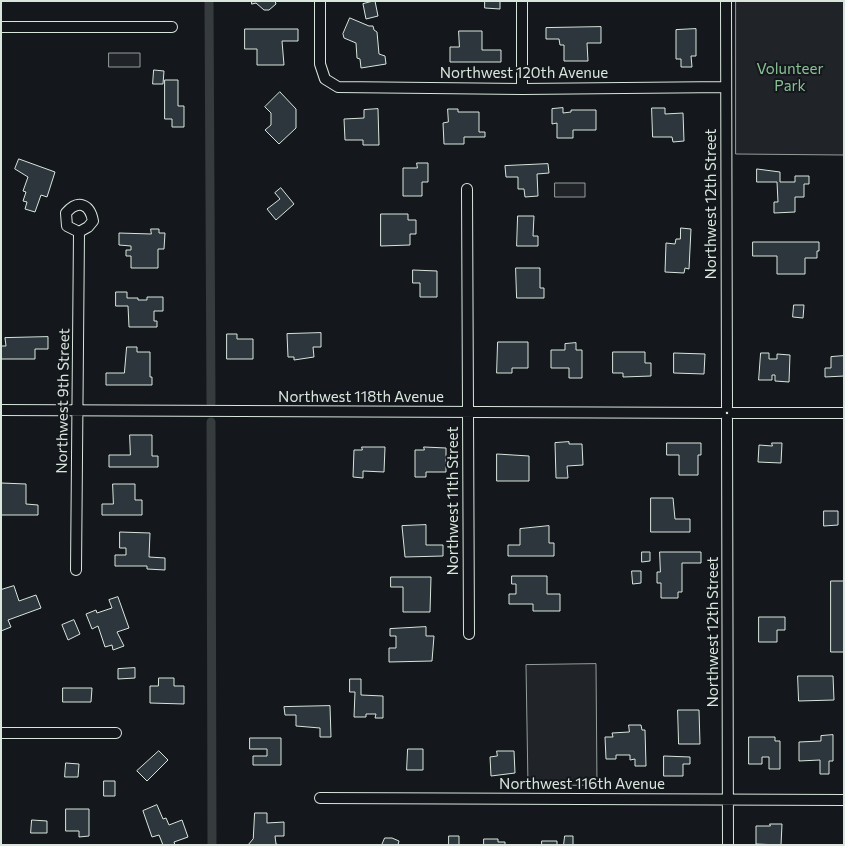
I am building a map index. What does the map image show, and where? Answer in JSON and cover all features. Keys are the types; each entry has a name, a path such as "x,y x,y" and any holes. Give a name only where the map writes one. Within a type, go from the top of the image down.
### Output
{"street":[{"name":"Northwest 120th Avenue","path":"320,1 320,64 325,79 338,87 522,89 726,87"},
{"path":"522,1 522,89"},
{"name":"Northwest 12th Street","path":"726,1 728,845"},
{"path":"1,27 172,27"},
{"name":"Northwest 11th Street","path":"467,189 469,634"},
{"name":"Northwest 9th Street","path":"76,570 79,232"},
{"name":"Northwest 118th Avenue","path":"1,410 844,413"},
{"path":"1,733 116,733"},
{"name":"Northwest 116th Avenue","path":"320,798 844,800"}],"green space":[{"name":"Volunteer Park","path":"736,1 844,1 844,155 736,154"},
{"path":"109,53 140,53 140,67 109,67"},
{"path":"555,183 585,183 585,197 555,197"},
{"path":"596,664 597,785 528,786 526,665"}],"building":[{"path":"252,1 275,1 276,4 269,10 264,10 256,3 252,4"},
{"path":"375,1 378,16 366,19 363,4"},
{"path":"485,1 500,1 500,9 485,8"},
{"path":"350,18 373,26 377,32 379,54 385,56 386,64 361,68 360,59 357,58 356,43 344,38 343,34"},
{"path":"601,27 601,43 587,43 588,61 564,61 564,45 560,45 559,39 546,39 546,28"},
{"path":"245,29 298,29 298,41 282,41 284,65 257,65 257,49 245,49"},
{"path":"696,29 696,56 691,56 692,67 681,67 681,59 676,59 676,30"},
{"path":"459,31 482,31 482,50 501,50 501,62 450,62 450,47 459,47"},
{"path":"154,70 164,71 163,84 153,84"},
{"path":"165,80 178,80 178,106 184,106 184,127 172,127 172,119 165,119"},
{"path":"280,92 296,109 296,128 279,144 265,130 271,125 271,113 265,107"},
{"path":"563,108 563,113 571,112 571,110 596,110 596,130 573,130 573,138 557,138 557,123 552,124 552,109"},
{"path":"652,108 665,108 665,114 683,113 684,141 673,142 672,137 653,137"},
{"path":"378,109 379,145 363,145 363,140 345,140 344,119 364,118 364,110"},
{"path":"448,109 458,109 458,112 479,112 479,132 485,132 485,137 464,137 464,144 444,144 443,123 448,122"},
{"path":"19,159 55,172 47,197 41,195 35,212 25,209 27,202 23,201 26,192 23,191 28,177 15,169"},
{"path":"417,163 428,163 428,182 422,182 422,196 403,196 403,168 417,168"},
{"path":"548,164 549,173 537,174 538,196 525,197 524,189 518,189 518,177 506,177 505,166"},
{"path":"757,169 780,172 780,182 795,182 795,176 809,176 809,184 804,184 804,197 795,197 795,212 774,213 774,202 778,202 777,182 757,182"},
{"path":"281,188 294,204 276,220 267,209 280,199 275,193"},
{"path":"381,214 408,214 408,220 416,220 416,234 410,234 410,245 381,246"},
{"path":"518,216 534,216 533,236 538,236 538,246 517,246"},
{"path":"681,228 691,229 689,269 685,268 684,273 665,272 666,243 675,244 676,239 680,239"},
{"path":"151,229 159,229 159,233 165,233 164,249 158,249 158,268 131,268 131,256 126,256 126,250 131,250 131,246 119,245 119,233 151,234"},
{"path":"753,242 819,242 819,251 817,251 817,258 805,258 805,274 777,274 777,256 753,256"},
{"path":"516,268 540,268 540,288 544,288 544,298 517,298"},
{"path":"413,270 437,271 437,297 420,297 420,283 413,283"},
{"path":"116,292 127,292 127,298 138,298 138,300 147,300 147,297 163,297 163,311 154,311 154,321 157,321 157,327 129,327 128,306 116,306"},
{"path":"794,305 804,305 803,318 793,317"},
{"path":"321,333 321,347 313,347 314,357 294,360 294,357 288,357 287,334"},
{"path":"227,334 237,334 237,339 253,339 253,359 227,359"},
{"path":"48,337 48,349 35,349 35,359 1,359 1,346 6,346 5,338"},
{"path":"498,342 528,342 528,368 512,368 512,373 497,373"},
{"path":"576,343 576,350 582,350 582,378 569,378 569,368 551,368 551,350 565,350 565,344"},
{"path":"127,347 137,347 137,352 150,352 150,377 152,377 152,385 106,385 106,373 124,373"},
{"path":"613,352 645,352 645,363 651,363 651,376 623,377 623,373 613,373"},
{"path":"674,353 705,354 704,374 674,373"},
{"path":"761,353 769,353 769,359 777,359 777,354 790,355 789,382 775,381 775,375 772,375 772,380 759,380"},
{"path":"844,356 844,376 825,377 825,368 831,368 831,357"},
{"path":"130,435 152,435 152,456 158,456 158,467 109,467 109,455 130,455"},
{"path":"569,442 569,444 582,444 583,465 567,466 568,478 556,478 555,443"},
{"path":"667,443 701,443 701,455 698,455 698,475 679,475 679,455 667,455"},
{"path":"772,443 782,443 781,463 758,462 759,445 772,446"},
{"path":"362,447 385,447 384,472 363,471 363,478 353,477 354,450 362,450"},
{"path":"424,447 446,448 446,472 426,472 426,477 415,477 415,450 424,450"},
{"path":"497,454 529,456 529,481 497,481"},
{"path":"1,483 26,484 26,504 38,505 38,515 1,515"},
{"path":"113,484 135,484 135,500 142,500 142,515 102,515 102,504 113,504"},
{"path":"651,498 673,498 675,519 690,519 690,532 651,532"},
{"path":"824,511 838,511 838,525 824,526"},
{"path":"426,525 426,545 443,545 443,556 405,557 402,526"},
{"path":"549,526 549,543 554,543 554,556 508,556 508,545 520,545 520,529"},
{"path":"120,532 150,533 149,557 165,558 165,570 147,569 147,566 115,566 115,555 126,555 126,548 120,548"},
{"path":"642,552 650,552 650,561 642,562"},
{"path":"660,552 701,552 701,563 682,563 682,592 678,592 678,598 661,598 661,583 657,583 657,572 660,572"},
{"path":"632,571 641,571 641,583 633,584"},
{"path":"512,576 547,576 547,594 560,594 560,611 533,611 533,604 509,604 509,594 516,594 516,584 512,584"},
{"path":"391,577 431,577 430,612 403,612 403,587 391,587"},
{"path":"831,581 844,581 844,652 831,652"},
{"path":"14,586 19,601 36,595 41,608 8,620 11,627 1,631 1,590"},
{"path":"118,597 129,628 117,632 124,646 113,650 112,645 105,647 98,626 92,629 86,614 96,610 97,613 112,608 109,600"},
{"path":"759,617 785,617 785,630 777,630 777,642 759,642"},
{"path":"74,620 80,634 68,640 62,625"},
{"path":"426,627 426,636 434,636 432,661 389,662 389,648 396,648 396,636 390,636 390,629"},
{"path":"135,668 135,678 118,679 118,669"},
{"path":"798,676 833,676 834,700 799,701"},
{"path":"159,678 174,678 174,686 184,686 184,704 150,703 150,686 158,686"},
{"path":"350,679 361,679 361,695 383,696 383,718 375,718 376,714 366,714 366,717 354,717 355,692 350,692"},
{"path":"63,688 92,688 91,702 63,702"},
{"path":"330,706 331,737 320,737 320,728 296,726 296,715 285,715 284,707"},
{"path":"678,710 699,710 700,744 679,744"},
{"path":"629,725 641,725 642,730 645,730 646,766 635,766 635,759 630,760 630,755 616,755 616,759 606,759 605,737 613,737 612,733 629,732"},
{"path":"833,735 833,761 829,761 829,774 820,774 820,760 799,761 799,742 821,741 821,736"},
{"path":"749,737 775,737 775,741 780,741 780,769 769,769 769,757 762,757 762,764 749,764"},
{"path":"250,738 281,738 281,765 253,765 253,756 267,756 267,749 250,749"},
{"path":"408,749 423,749 423,770 407,770"},
{"path":"159,751 168,760 147,781 137,771"},
{"path":"497,751 514,751 515,773 491,776 490,757 497,756"},
{"path":"664,756 690,757 690,764 683,764 683,776 664,776"},
{"path":"66,763 79,764 78,777 65,777"},
{"path":"104,781 115,781 115,796 104,796"},
{"path":"157,805 163,819 166,818 169,825 182,820 188,837 174,842 175,845 163,845 159,835 152,837 143,811"},
{"path":"66,809 89,809 89,836 79,837 79,831 66,831"},
{"path":"255,813 267,813 267,823 284,822 284,836 275,836 276,844 280,845 248,845 253,839"},
{"path":"32,820 47,821 47,833 31,833"},
{"path":"770,824 782,824 781,845 756,844 756,826 770,826"},
{"path":"449,836 459,836 459,845 449,845"},
{"path":"565,836 573,836 573,845 564,845"},
{"path":"385,838 399,841 398,845 382,845"},
{"path":"484,839 498,839 498,842 505,842 505,845 484,845"},
{"path":"542,841 557,841 557,845 542,845"}],"waterway":[{"path":"209,1 211,403"},
{"path":"211,422 212,845"}]}
